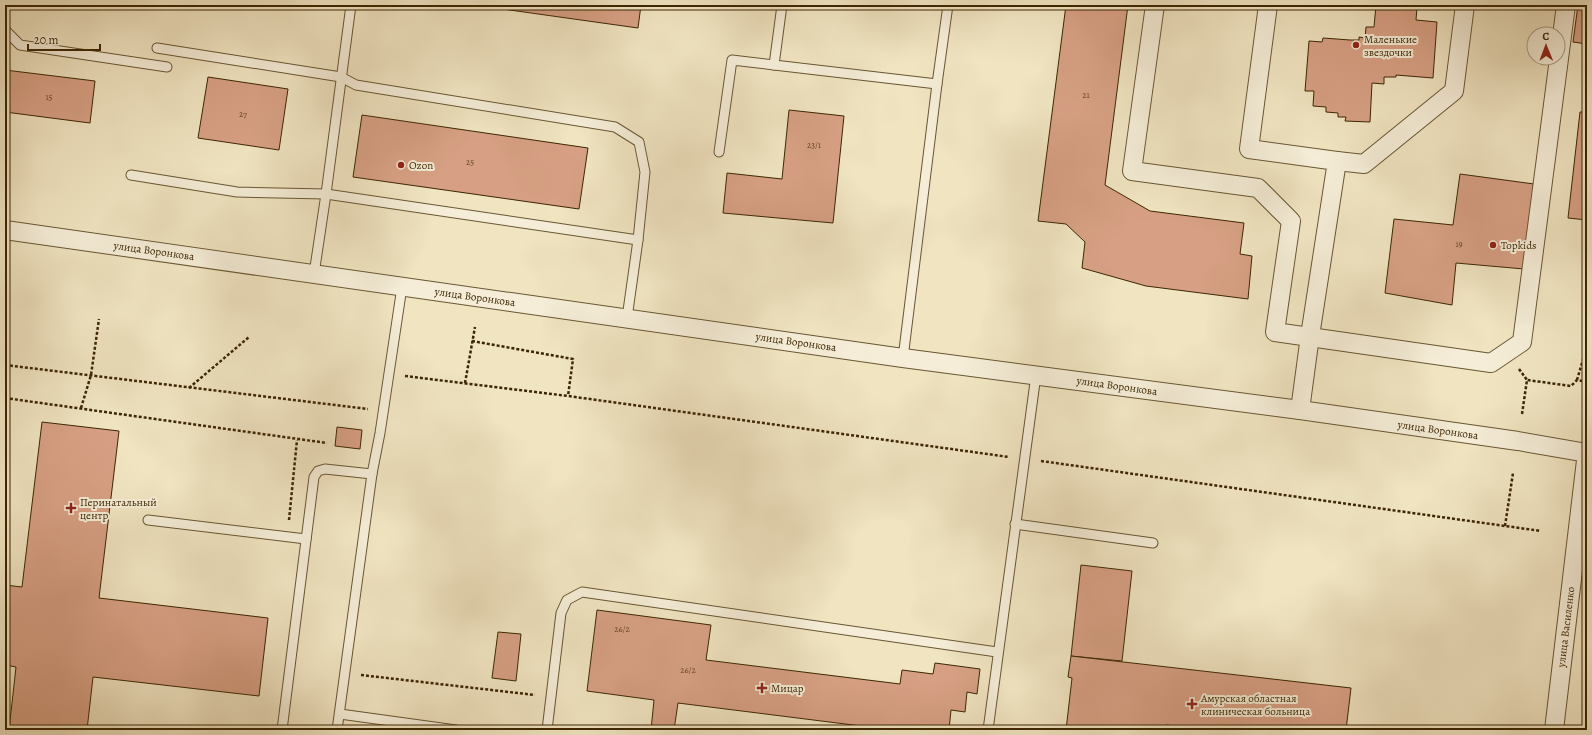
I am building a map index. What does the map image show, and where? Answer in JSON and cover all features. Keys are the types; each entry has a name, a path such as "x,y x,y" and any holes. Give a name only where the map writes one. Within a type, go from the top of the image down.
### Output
{"street":[{"path":"1154,5 1132,171 1258,188 1291,221 1275,332 1491,363 1522,342 1566,5"},
{"path":"1268,5 1249,149 1364,164 1454,91 1466,5"},
{"path":"1300,410 1310,336 1338,161"},
{"name":"улица Воронкова","path":"5,230 903,358 1300,410 1518,441 1587,453"},
{"name":"улица Василенко","path":"1554,730 1587,453"}],"lane":[{"path":"314,274 351,5"},
{"path":"774,65 782,5"},
{"path":"903,358 948,5"},
{"path":"5,30 20,45 167,67"},
{"path":"157,48 341,78 356,85 615,127 639,142 645,172 638,240 627,318"},
{"path":"719,152 732,60 937,84"},
{"path":"131,176 237,192 326,194 638,240"},
{"path":"337,730 372,474 402,287"},
{"path":"988,730 997,652 1036,375"},
{"path":"282,730 314,477 318,471 325,469 372,474"},
{"path":"148,520 306,539"},
{"path":"1015,524 1153,543"},
{"path":"547,730 561,614 567,600 582,592 997,652"},
{"path":"340,714 456,730"}],"path":[{"path":"81,408 91,375 99,319"},
{"path":"465,383 474,327"},
{"path":"189,388 248,337"},
{"path":"472,341 573,359 568,396"},
{"path":"1522,414 1527,380 1571,386 1577,380 1587,346"},
{"path":"5,365 383,411"},
{"path":"389,374 568,396 1541,531"},
{"path":"1577,380 1582,382"},
{"path":"5,398 327,443"},
{"path":"287,537 297,440"},
{"path":"1505,526 1513,473"},
{"path":"345,673 551,697"},
{"path":"1586,730 1587,725"}],"building":[{"path":"474,5 641,5 638,28"},
{"path":"1066,5 1128,5 1105,185 1150,211 1244,223 1240,254 1252,256 1248,299 1146,286 1082,268 1085,242 1066,224 1038,221"},
{"path":"1376,5 1417,7 1416,20 1437,22 1433,78 1396,75 1396,77 1384,77 1384,84 1372,83 1370,122 1345,121 1346,117 1338,117 1338,113 1326,112 1326,107 1313,106 1314,91 1305,91 1309,41 1322,42 1323,38 1359,40 1359,37 1365,38 1366,27 1374,27"},
{"path":"1578,5 1587,5 1587,44 1573,42"},
{"path":"5,70 95,81 90,123 5,112"},
{"path":"208,77 288,89 279,150 198,138"},
{"path":"789,110 844,116 833,223 723,213 727,173 782,179"},
{"path":"1580,112 1587,112 1587,220 1568,218"},
{"path":"362,115 588,148 579,209 353,177"},
{"path":"1460,174 1534,184 1524,269 1456,263 1452,305 1385,293 1394,219 1453,225"},
{"name":"Перинатальный центр","path":"42,422 119,431 99,598 268,618 259,696 93,677 87,730 9,730 16,667 5,665 5,585 22,587"},
{"path":"337,427 362,430 360,449 335,446"},
{"path":"1081,565 1132,571 1122,661 1071,656"},
{"path":"597,610 711,625 706,660 900,684 902,670 933,674 935,663 980,669 977,694 967,692 965,712 951,710 949,730 893,730 678,703 674,730 651,730 654,700 587,691"},
{"path":"498,632 521,634 516,681 492,678"},
{"path":"1071,656 1351,688 1346,730 1211,730 1166,725 1165,730 1066,730 1072,678 1068,677"}],"place":[{"name":"Маленькие звездочки","path":"1356,45"},
{"name":"Ozon","path":"401,165"},
{"name":"Topkids","path":"1493,245"},
{"name":"Перинатальный центр","path":"71,508"},
{"name":"Мицар","path":"762,688"},
{"name":"Амурская областная клиническая больница","path":"1192,704"}]}
